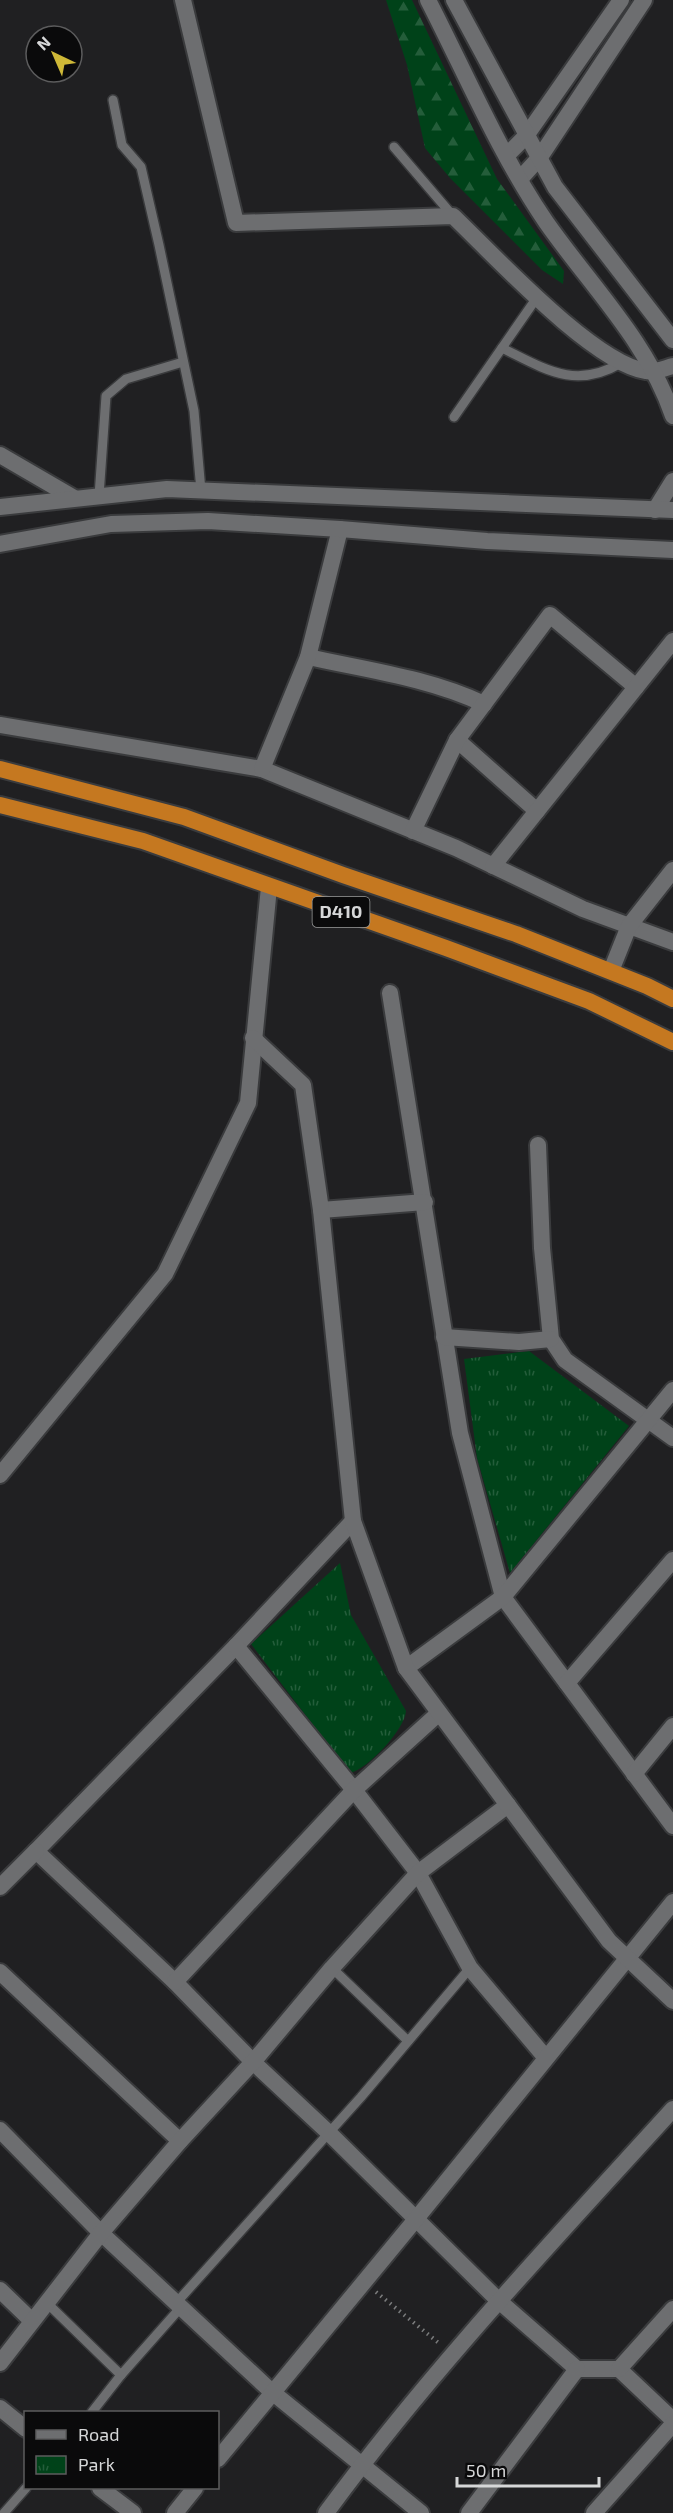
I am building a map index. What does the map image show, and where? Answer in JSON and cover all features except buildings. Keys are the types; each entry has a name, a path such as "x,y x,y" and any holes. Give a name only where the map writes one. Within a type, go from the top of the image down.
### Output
{"highway":[{"name":"D410","path":"0,769 184,816 332,871 516,934 611,971 673,999"},
{"name":"D410","path":"0,805 142,841 446,948 578,997 673,1042"}],"street":[{"path":"183,0 236,223 453,216 590,343 621,363 646,371 673,366"},
{"path":"428,0 520,179 546,222 644,354 666,395 673,416"},
{"path":"454,0 555,187 673,340"},
{"path":"507,155 526,136 621,0"},
{"path":"520,179 540,157 644,0"},
{"path":"0,455 74,498"},
{"path":"655,510 673,481"},
{"path":"0,507 167,489 673,510"},
{"path":"0,544 111,524 208,521 487,541 673,550"},
{"path":"262,769 308,657 340,529"},
{"path":"413,831 457,740 550,615 636,687"},
{"path":"493,866 673,641"},
{"path":"308,657 417,680 456,691 484,704"},
{"path":"0,725 262,769 456,848 583,909 673,942"},
{"path":"457,740 537,811"},
{"path":"611,971 629,926 673,870"},
{"path":"0,1475 165,1274 248,1103 269,887"},
{"path":"390,993 460,1433 504,1597 673,1826"},
{"path":"253,1038 303,1085 321,1210 353,1521 406,1668 609,1941 673,2001"},
{"path":"538,1145 542,1248 551,1339 565,1359 673,1438"},
{"path":"321,1210 424,1202"},
{"path":"444,1337 519,1342 551,1339"},
{"path":"406,1668 504,1597 673,1390"},
{"path":"0,1887 236,1646 353,1521"},
{"path":"567,1683 673,1560"},
{"path":"236,1646 354,1790 418,1874 470,1968 546,2058"},
{"path":"175,1982 354,1790 439,1713"},
{"path":"634,1774 673,1726"},
{"path":"0,2363 101,2234 180,2141 253,2062 332,1968 418,1874 508,1805"},
{"path":"36,1851 175,1982 253,2062 329,2133 499,2301 577,2368 619,2369 673,2422 594,2513"},
{"path":"219,2458 673,1902"},
{"path":"0,1972 180,2141"},
{"path":"326,2513 362,2464 453,2354 673,2109"},
{"path":"0,2130 101,2234 272,2392 421,2513"},
{"path":"0,2290 32,2321"},
{"path":"619,2369 673,2309"},
{"path":"469,2513 577,2368"},
{"path":"0,2408 24,2427"},
{"path":"103,2489 133,2513"},
{"path":"175,2513 193,2489"}],"lane":[{"path":"113,100 122,145 141,167 194,411 201,491"},
{"path":"394,147 453,216"},
{"path":"454,417 538,296"},
{"path":"502,348 552,372 574,376 597,374 621,363"},
{"path":"99,496 106,396 126,379 183,362"},
{"path":"332,1968 408,2041"},
{"path":"93,2411 179,2304 470,1968"},
{"path":"47,2303 121,2375"},
{"path":"4,2513 24,2489"}],"path":[{"path":"363,2282 453,2354"}],"green space":[{"path":"386,0 412,0 497,179 564,271 563,284 542,270 450,178 425,148 407,65"},
{"path":"529,1351 629,1426 510,1573 477,1458 464,1359"},
{"path":"340,1563 351,1615 406,1711 399,1728 384,1747 366,1764 350,1773 251,1644"}]}
